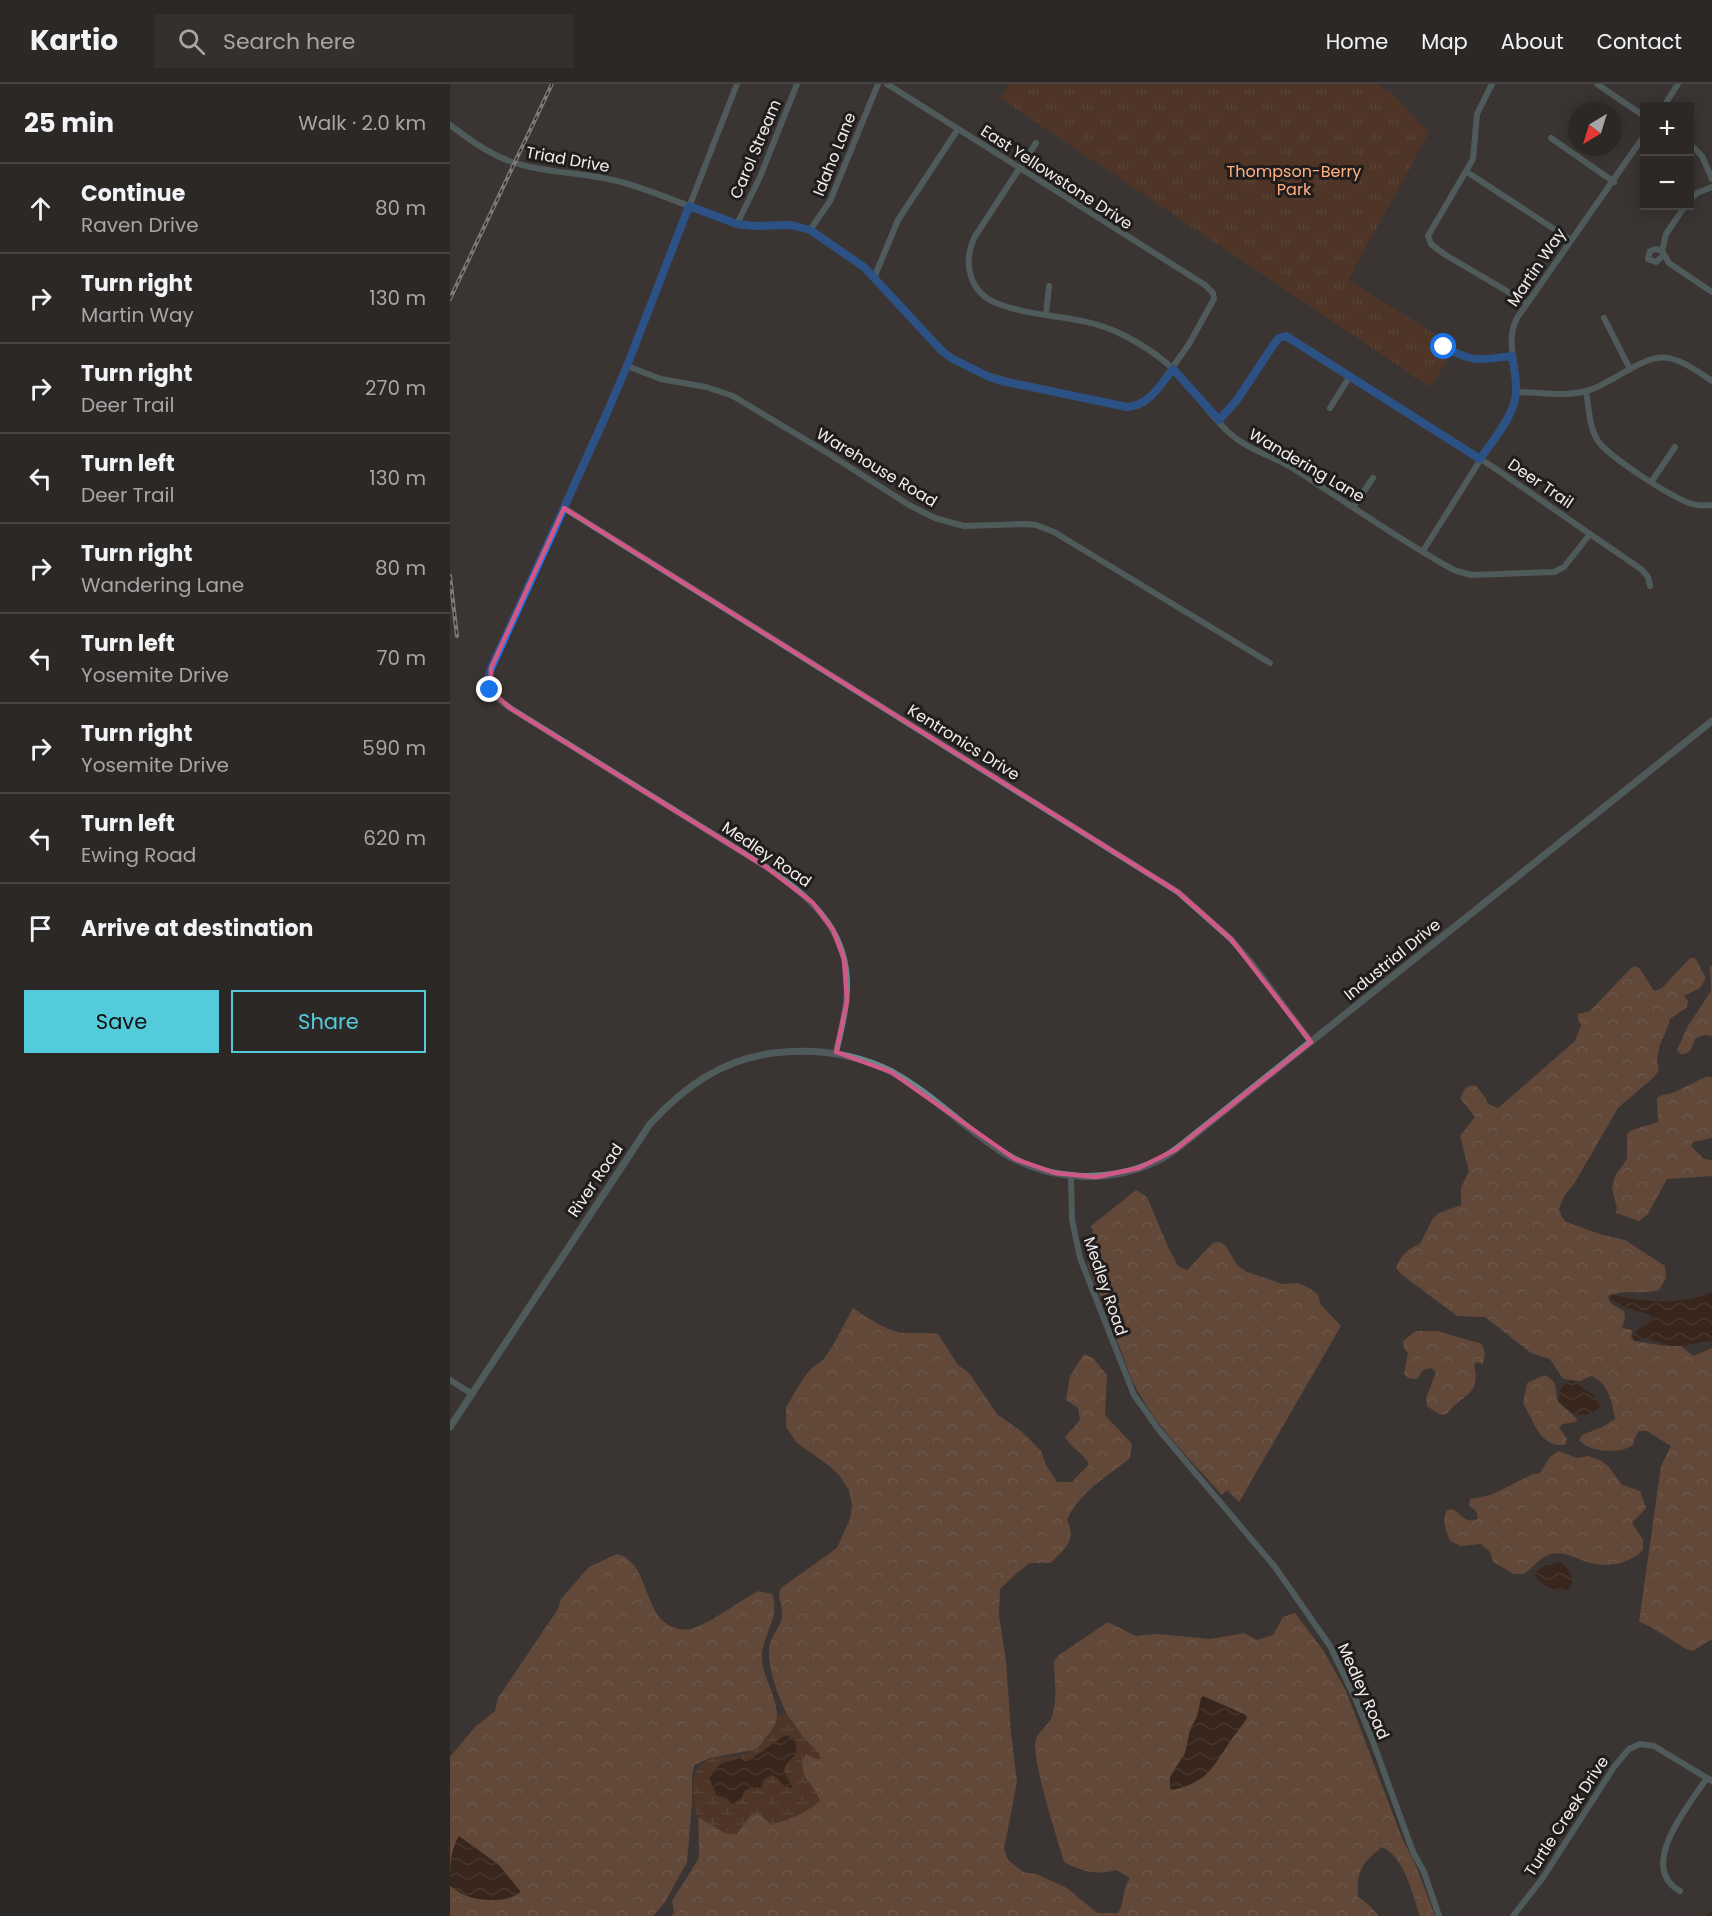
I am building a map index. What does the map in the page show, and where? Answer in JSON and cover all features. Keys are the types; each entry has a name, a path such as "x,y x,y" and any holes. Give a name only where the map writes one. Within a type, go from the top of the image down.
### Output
{"street":[{"name":"Medley Road","path":"737,84 627,366 487,677 493,694 514,711 766,867 790,883 813,903 833,930 844,959 847,1001 836,1052"},
{"name":"Carol Stream","path":"737,224 760,177 797,84"},
{"name":"Idaho Lane","path":"810,230 830,201 878,84"},
{"name":"East Yellowstone Drive","path":"887,84 1212,291 1214,299 1173,369"},
{"path":"1492,84 1477,114 1475,152 1467,172 1428,234 1431,244 1444,254 1527,303"},
{"path":"1597,84 1640,113"},
{"path":"1667,102 1678,84"},
{"name":"Triad Drive","path":"450,125 496,156 514,163 602,177 737,224 791,225 810,230"},
{"path":"874,278 898,220 958,129"},
{"path":"1551,138 1614,182"},
{"name":"Martin Way","path":"1423,551 1515,402 1512,331 1527,303 1640,142"},
{"name":"Wandering Lane","path":"1036,144 974,238 969,252 968,267 977,288 988,299 1010,308 1091,324 1117,332 1173,369 1231,435 1245,445 1279,461 1454,570 1472,575 1547,573 1564,567 1590,534"},
{"path":"1694,149 1702,156 1712,179"},
{"path":"1467,172 1570,240"},
{"path":"1694,196 1712,187"},
{"path":"1682,210 1666,234 1663,253 1674,267 1712,292"},
{"path":"810,230 858,262 941,350 951,358 989,377 1127,407 1145,402 1173,369"},
{"path":"1046,314 1049,286"},
{"path":"1604,318 1630,369"},
{"name":"Deer Trail","path":"1219,420 1237,400 1274,344 1282,336 1289,338 1480,459 1641,569 1648,577 1650,586"},
{"path":"1444,347 1473,360 1512,356"},
{"path":"1516,392 1586,392 1651,358 1673,358 1687,364 1712,381"},
{"name":"Warehouse Road","path":"627,366 661,379 706,387 733,396 909,505 935,518 964,526 1026,525 1054,532 1270,663"},
{"path":"1330,408 1350,376"},
{"path":"1586,392 1592,425 1598,440 1610,453 1690,504 1712,505"},
{"path":"1652,481 1676,447"},
{"path":"1353,507 1373,478"},
{"name":"Kentronics Drive","path":"564,508 1178,892 1231,939 1311,1042"},
{"name":"Industrial Drive","path":"1071,1175 1096,1177 1124,1172 1160,1159 1193,1136 1712,721"},
{"name":"River Road","path":"450,1427 650,1124 669,1103 682,1091 704,1078 751,1058 788,1051 836,1052"},
{"path":"836,1052 865,1061 901,1078 1002,1152 1015,1159 1042,1170 1071,1175"},
{"name":"Medley Road","path":"1071,1175 1072,1220 1080,1258 1134,1395 1159,1430 1275,1568 1330,1646 1368,1729 1439,1916"},
{"path":"450,1380 472,1394"},
{"name":"Turtle Creek Drive","path":"1513,1916 1542,1879 1614,1767 1629,1749 1640,1744 1654,1746 1710,1780"},
{"path":"1680,1891 1669,1884 1665,1877 1665,1850 1674,1828 1710,1780"}],"highlighted area":[{"path":"564,508 1178,892 1231,939 1311,1042 1175,1150 1139,1168 1096,1177 1055,1173 1015,1159 891,1072 836,1052 847,1001 844,959 833,930 813,903 766,867 510,708 490,690 491,668"}],"green space":[{"name":"Thompson-Berry Park","path":"1010,84 1377,84 1393,95 1429,133 1348,280 1447,342 1442,352 1450,357 1430,387 1000,98"},
{"path":"1690,958 1695,958 1706,978 1700,988 1684,996 1688,1001 1687,1007 1670,1019 1660,1044 1657,1060 1659,1070 1618,1108 1574,1184 1564,1196 1559,1209 1566,1222 1625,1240 1665,1266 1666,1278 1659,1290 1608,1296 1610,1303 1624,1311 1625,1318 1622,1328 1632,1330 1631,1337 1634,1341 1681,1346 1693,1356 1712,1348 1712,1639 1693,1651 1639,1622 1661,1466 1671,1446 1647,1431 1639,1431 1633,1445 1627,1448 1605,1451 1590,1448 1579,1440 1582,1435 1615,1419 1611,1400 1602,1383 1591,1376 1580,1381 1563,1379 1550,1359 1531,1353 1485,1317 1457,1316 1396,1268 1405,1253 1420,1244 1433,1218 1439,1213 1461,1205 1461,1188 1469,1171 1460,1136 1475,1117 1460,1098 1466,1087 1475,1085 1488,1104 1498,1108 1575,1041 1581,1025 1578,1014 1590,1011 1630,969 1635,966 1640,969 1654,991 1662,988"},
{"path":"1712,965 1712,1036 1705,1035 1696,1038 1687,1053 1680,1054 1677,1050 1688,1026 1711,991 1710,967"},
{"path":"1707,1077 1712,1077 1712,1138 1693,1142 1691,1146 1704,1159 1712,1160 1712,1176 1667,1179 1648,1214 1639,1221 1616,1213 1617,1208 1612,1189 1615,1176 1627,1159 1627,1134 1632,1130 1658,1122 1657,1098 1661,1095 1675,1092"},
{"path":"1136,1190 1147,1197 1178,1266 1187,1270 1213,1243 1220,1242 1225,1245 1237,1265 1247,1272 1283,1284 1298,1283 1311,1289 1318,1295 1321,1305 1341,1326 1239,1502 1227,1490 1222,1495 1150,1411 1132,1380 1088,1265 1099,1252 1091,1226"},
{"path":"853,1308 890,1330 938,1334 958,1365 969,1373 997,1414 1022,1432 1041,1451 1046,1465 1057,1482 1072,1482 1089,1464 1065,1437 1080,1420 1078,1408 1066,1400 1070,1376 1084,1354 1093,1358 1107,1375 1105,1415 1132,1444 1130,1458 1079,1500 1067,1520 1071,1533 1070,1539 1061,1553 1051,1563 1030,1563 1000,1589 999,1616 1006,1661 1017,1782 1004,1849 1008,1860 1023,1872 1036,1874 1067,1888 1097,1913 1118,1913 1130,1878 1117,1870 1090,1872 1064,1862 1041,1780 1035,1749 1036,1739 1051,1719 1054,1709 1054,1661 1059,1655 1108,1622 1136,1636 1157,1634 1211,1639 1244,1633 1257,1640 1273,1635 1283,1617 1295,1613 1323,1650 1346,1691 1402,1838 1417,1868 1435,1916 1420,1916 1402,1868 1397,1859 1382,1847 1365,1863 1358,1880 1358,1897 1379,1916 671,1916 674,1913 672,1901 699,1858 698,1803 791,1722 778,1693 769,1659 771,1641 782,1619 780,1591 837,1548 850,1519 852,1505 849,1490 839,1475 797,1443 786,1427 786,1407 803,1379 823,1360"},
{"path":"1416,1331 1437,1331 1482,1344 1485,1353 1483,1364 1476,1362 1474,1365 1476,1375 1473,1389 1447,1414 1440,1415 1427,1406 1426,1398 1436,1372 1431,1368 1423,1370 1417,1379 1408,1378 1404,1374 1408,1353 1404,1349 1403,1341"},
{"path":"1544,1375 1554,1382 1557,1401 1577,1419 1576,1422 1559,1427 1567,1439 1565,1445 1549,1442 1538,1432 1523,1403 1527,1383"},
{"path":"1559,1451 1577,1458 1588,1456 1600,1460 1609,1467 1622,1485 1640,1491 1646,1508 1632,1523 1643,1540 1643,1550 1633,1558 1609,1565 1590,1563 1565,1554 1552,1554 1543,1558 1524,1574 1514,1574 1493,1562 1490,1552 1481,1544 1461,1546 1450,1541 1444,1522 1447,1510 1453,1509 1470,1521 1478,1519 1476,1511 1469,1506 1470,1499 1491,1495 1533,1474 1539,1474 1551,1456"},
{"path":"617,1554 628,1559 635,1567 650,1601 663,1621 679,1629 690,1629 704,1623 759,1591 772,1594 774,1611 762,1653 762,1662 776,1707 775,1725 758,1749 710,1758 694,1765 687,1862 665,1902 653,1916 450,1916 450,1757 475,1727 495,1711 498,1698 558,1609 561,1599 589,1567"},
{"path":"785,1713 820,1756 821,1759 817,1759 806,1754 802,1768 820,1801 797,1816 771,1825 760,1814 751,1815 737,1834 728,1835 696,1816 693,1785 697,1771 702,1765 712,1758 737,1756 754,1750 770,1735 778,1716"}],"water":[{"path":"1712,1292 1712,1341 1678,1346 1649,1339 1635,1341 1632,1335 1653,1317 1610,1299 1613,1295 1650,1301 1675,1301"},
{"path":"1573,1381 1595,1396 1600,1407 1583,1415 1568,1410 1559,1401 1560,1390 1567,1382"},
{"path":"1560,1562 1568,1569 1572,1578 1572,1585 1566,1591 1548,1587 1534,1574 1545,1565"},
{"path":"1203,1696 1246,1715 1247,1718 1206,1775 1193,1783 1173,1790 1170,1788 1170,1777 1185,1753 1190,1730"},
{"path":"787,1735 796,1742 796,1754 788,1762 784,1771 792,1785 791,1788 785,1787 771,1775 763,1780 762,1789 753,1787 744,1791 742,1798 732,1805 726,1798 716,1795 709,1778 720,1764 740,1758 745,1761 750,1760"},
{"path":"459,1836 499,1865 521,1892 509,1898 488,1900 467,1896 450,1886 452,1853"}],"waterway":[{"path":"1706,1916 1712,1913"}],"railway":[{"path":"450,299 552,84"},
{"path":"450,576 457,636"}],"route":[{"path":"490,690 487,677 603,422 689,206 737,224 791,225 810,230 864,267 941,350 951,358 989,377 1127,407 1145,402 1173,369 1219,420 1237,400 1274,344 1282,336 1286,336 1480,459 1515,402 1516,380 1512,356 1473,360 1444,347"}]}
